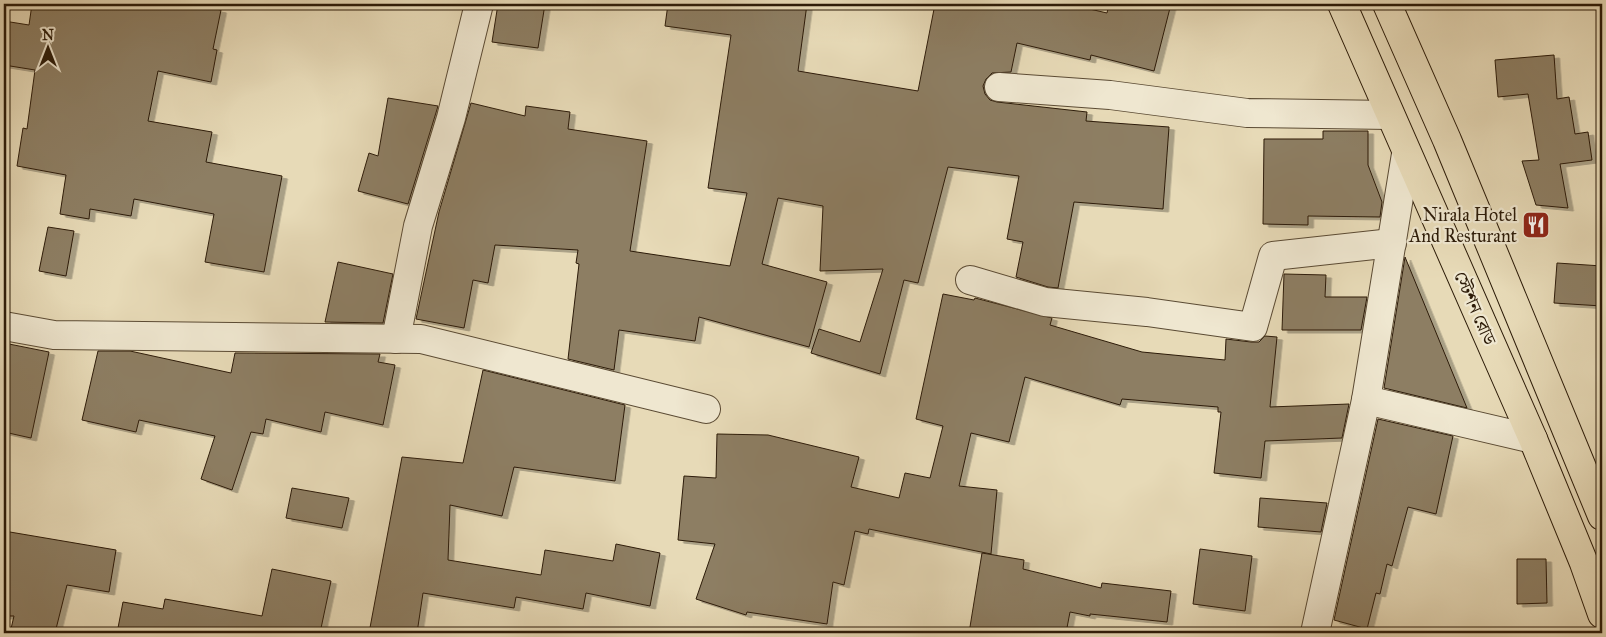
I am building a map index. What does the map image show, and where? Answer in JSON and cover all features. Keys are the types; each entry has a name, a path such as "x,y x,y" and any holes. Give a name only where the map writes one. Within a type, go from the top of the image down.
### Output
{"main road":[{"name":"স্টেশন রোড","path":"1342,4 1406,154 1533,439 1584,562 1602,614"},
{"path":"1387,4 1447,140 1602,516"}],"street":[{"path":"396,339 418,226 451,118 479,4"},
{"path":"999,87 1110,95 1246,113 1390,115"},
{"path":"1315,633 1348,472 1366,400 1406,154"},
{"path":"970,280 1045,302 1147,312 1253,327 1273,256 1392,243"},
{"path":"4,326 54,334 421,339 706,410"},
{"path":"1366,400 1533,439"}],"building":[{"path":"32,4 190,4 221,10 213,49 217,50 211,82 158,71 148,121 212,132 206,162 282,176 264,272 205,262 214,214 134,199 131,216 90,209 89,219 60,214 66,175 17,166 23,128 27,129 35,70 4,65 4,21 29,25"},
{"path":"498,4 545,4 538,48 492,42"},
{"path":"668,4 807,4 798,71 918,91 935,4 1068,4 1107,13 1109,4 1171,4 1154,71 1091,55 1090,60 1017,43 1011,72 992,73 986,79 983,86 985,94 990,100 997,102 1087,112 1086,121 1169,127 1163,209 1074,202 1058,288 1048,287 1016,277 1023,242 1007,239 1019,176 948,167 918,283 904,280 880,374 811,353 819,329 860,342 883,269 820,271 823,206 778,198 762,264 827,282 809,347 699,317 695,341 619,330 614,370 568,359 579,264 576,263 578,250 495,245 488,283 473,280 464,328 416,319 439,212 471,103 525,116 526,106 570,112 568,129 647,141 630,251 730,266 747,193 708,188 731,35 665,26"},
{"path":"1554,55 1557,99 1569,97 1575,134 1588,132 1592,160 1560,164 1568,208 1536,205 1522,161 1539,160 1528,94 1498,97 1495,60"},
{"path":"388,98 438,106 408,204 358,191 369,153 378,156"},
{"path":"1323,131 1368,131 1368,165 1382,202 1380,217 1308,216 1308,225 1263,224 1264,139 1323,139"},
{"path":"48,227 74,231 66,276 39,271"},
{"path":"1405,257 1467,408 1384,388"},
{"path":"338,262 393,274 383,323 325,322"},
{"path":"1557,263 1602,266 1602,306 1554,303"},
{"path":"1284,274 1326,275 1325,297 1367,297 1361,330 1282,330"},
{"path":"943,294 974,300 975,298 1052,318 1050,325 1142,352 1225,360 1226,339 1259,342 1265,336 1277,337 1270,407 1349,404 1342,438 1265,441 1261,478 1214,473 1221,412 1218,412 1218,407 1122,399 1120,405 1025,377 1009,442 971,433 959,486 997,490 991,554 869,529 868,534 855,531 844,585 833,582 827,624 747,612 746,615 696,599 715,544 678,540 684,476 716,478 717,434 768,435 859,457 851,487 899,498 905,473 930,478 943,426 916,419"},
{"path":"4,343 49,352 31,438 4,432"},
{"path":"98,351 130,351 231,373 235,353 380,354 378,362 395,365 383,425 325,412 321,432 266,419 263,434 251,432 232,490 201,479 215,436 139,420 136,432 82,420"},
{"path":"483,370 625,405 615,481 514,467 502,516 450,505 448,560 541,575 545,550 613,561 616,544 660,553 650,606 586,593 583,609 516,597 514,608 423,593 417,633 369,633 402,457 463,463"},
{"path":"1378,419 1453,436 1436,514 1408,507 1392,566 1387,564 1380,594 1376,593 1367,629 1334,620"},
{"path":"292,488 349,498 342,528 286,518"},
{"path":"1260,498 1327,503 1321,532 1258,527"},
{"path":"4,531 116,550 109,592 67,585 55,633 10,633 14,616 4,616"},
{"path":"1200,549 1252,556 1245,611 1193,604"},
{"path":"982,553 1024,560 1023,569 1101,588 1102,583 1171,591 1167,622 1090,614 1090,616 1070,612 1066,633 969,633"},
{"path":"1517,559 1546,559 1547,603 1517,604"},
{"path":"272,569 331,581 320,633 117,633 123,602 163,609 165,599 262,616"}],"place":[{"name":"Nirala Hotel And Resturant","path":"1536,225"}]}
